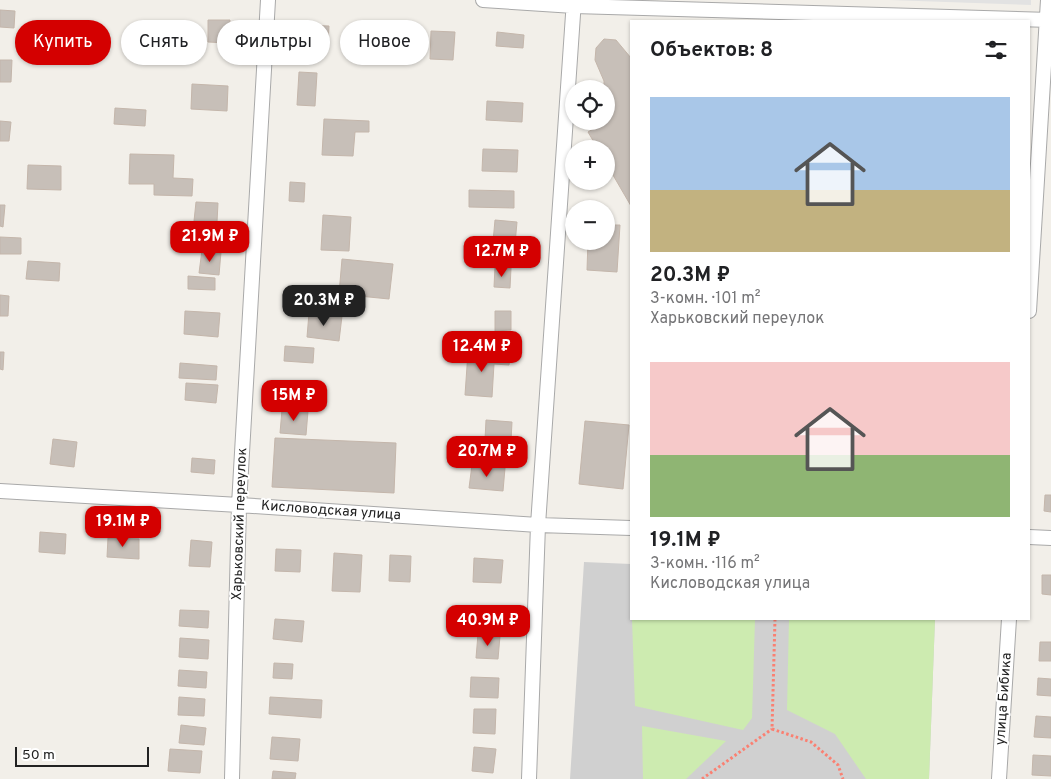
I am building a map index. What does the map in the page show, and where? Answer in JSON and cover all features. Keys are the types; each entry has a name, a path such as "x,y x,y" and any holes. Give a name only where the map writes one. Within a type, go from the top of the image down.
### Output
{"street":[{"name":"Харьковский переулок","path":"232,779 239,505 268,0"},
{"path":"483,0 1049,20"},
{"path":"1030,296 1049,20 1048,0"},
{"path":"529,779 538,525 574,3"},
{"name":"Кисловодская улица","path":"0,491 538,525 630,528"},
{"path":"1030,537 1051,538"},
{"name":"улица Бибика","path":"998,779 1009,620"}],"path":[{"path":"772,729 775,620"},
{"path":"702,779 772,729"},
{"path":"772,729 811,742 838,765 843,779"}],"shaded area":[{"path":"889,0 1031,0 1031,5"},
{"path":"584,562 630,564 630,620 935,620 929,779 570,779"}],"green space":[{"path":"632,620 755,620 752,718 743,730 635,706"},
{"path":"789,620 935,620 929,779 866,779 835,734 787,710"},
{"path":"642,726 726,741 686,779 643,779"}],"building":[{"path":"0,10 15,11 14,28 0,27"},
{"path":"208,20 217,20 217,42 208,42"},
{"path":"431,31 455,32 453,60 430,59"},
{"path":"497,32 524,35 523,48 496,46"},
{"path":"604,39 616,40 630,57 630,204 615,178 615,140 593,140 588,132 591,130 615,130 615,80 604,80 595,60 596,48"},
{"path":"0,60 12,60 11,82 0,82"},
{"path":"299,72 317,73 315,106 297,105"},
{"path":"192,84 228,86 227,111 191,109"},
{"path":"487,101 523,103 522,122 486,120"},
{"path":"115,108 146,110 145,126 114,124"},
{"path":"324,119 369,121 369,132 355,132 353,156 322,155"},
{"path":"0,121 11,122 9,141 0,141"},
{"path":"483,149 518,150 517,172 482,171"},
{"path":"130,154 174,155 173,178 193,179 192,196 154,195 154,184 129,184"},
{"path":"28,165 61,166 61,190 27,189"},
{"path":"290,182 305,183 304,202 289,201"},
{"path":"469,190 514,191 514,208 469,207"},
{"path":"196,202 218,203 217,222 194,221"},
{"path":"0,205 5,205 3,227 0,226"},
{"path":"323,215 351,217 349,251 321,250"},
{"path":"495,220 517,222 515,244 493,242"},
{"path":"615,225 620,225 617,272 587,270 588,250 615,250"},
{"path":"0,237 21,238 21,254 0,254"},
{"path":"202,250 221,252 219,275 199,273"},
{"path":"342,259 393,264 389,299 339,294"},
{"path":"28,261 60,263 59,281 26,279"},
{"path":"495,267 511,268 510,288 494,287"},
{"path":"188,276 215,278 215,290 188,289"},
{"path":"0,295 9,296 8,316 0,316"},
{"path":"185,311 220,313 218,337 184,334"},
{"path":"495,311 511,311 511,330 495,331"},
{"path":"309,313 342,316 339,341 307,337"},
{"path":"285,346 314,348 313,363 284,361"},
{"path":"0,352 4,352 3,370 0,369"},
{"path":"468,352 510,356 509,365 494,364 492,397 465,395"},
{"path":"180,363 217,366 216,380 179,378"},
{"path":"186,383 218,385 216,403 185,400"},
{"path":"282,410 308,411 306,435 280,433"},
{"path":"486,420 512,422 511,441 485,440"},
{"path":"585,421 629,425 623,489 579,484"},
{"path":"275,438 396,443 394,493 272,487"},
{"path":"53,439 77,442 74,467 50,464"},
{"path":"192,458 215,460 214,474 191,472"},
{"path":"472,465 505,468 503,491 469,488"},
{"path":"1045,495 1051,495 1051,512 1044,511"},
{"path":"40,532 66,534 65,554 39,552"},
{"path":"108,538 139,539 139,559 107,557"},
{"path":"191,540 212,542 210,567 189,566"},
{"path":"276,549 301,550 300,572 275,571"},
{"path":"334,553 362,555 360,592 332,591"},
{"path":"390,555 411,556 410,582 389,581"},
{"path":"474,558 503,560 501,583 473,582"},
{"path":"1042,575 1051,575 1051,595 1042,594"},
{"path":"180,610 209,611 208,628 179,626"},
{"path":"275,619 304,621 302,642 273,639"},
{"path":"478,634 500,636 498,659 476,658"},
{"path":"180,638 209,640 208,659 179,657"},
{"path":"1040,642 1051,642 1051,661 1039,661"},
{"path":"274,663 293,664 292,679 273,678"},
{"path":"179,670 207,672 206,688 178,686"},
{"path":"471,677 499,678 498,698 470,697"},
{"path":"1038,678 1051,679 1051,696 1037,695"},
{"path":"179,697 205,699 204,716 178,715"},
{"path":"270,697 322,700 321,718 269,714"},
{"path":"474,709 496,709 495,734 473,733"},
{"path":"1036,716 1051,717 1051,738 1034,737"},
{"path":"181,725 206,728 204,745 179,743"},
{"path":"272,737 300,739 298,761 270,759"},
{"path":"474,747 496,749 493,773 472,771"},
{"path":"170,749 202,751 200,773 168,771"},
{"path":"1033,755 1051,756 1051,776 1032,775"},
{"path":"273,771 296,773 295,779 272,779"}]}
